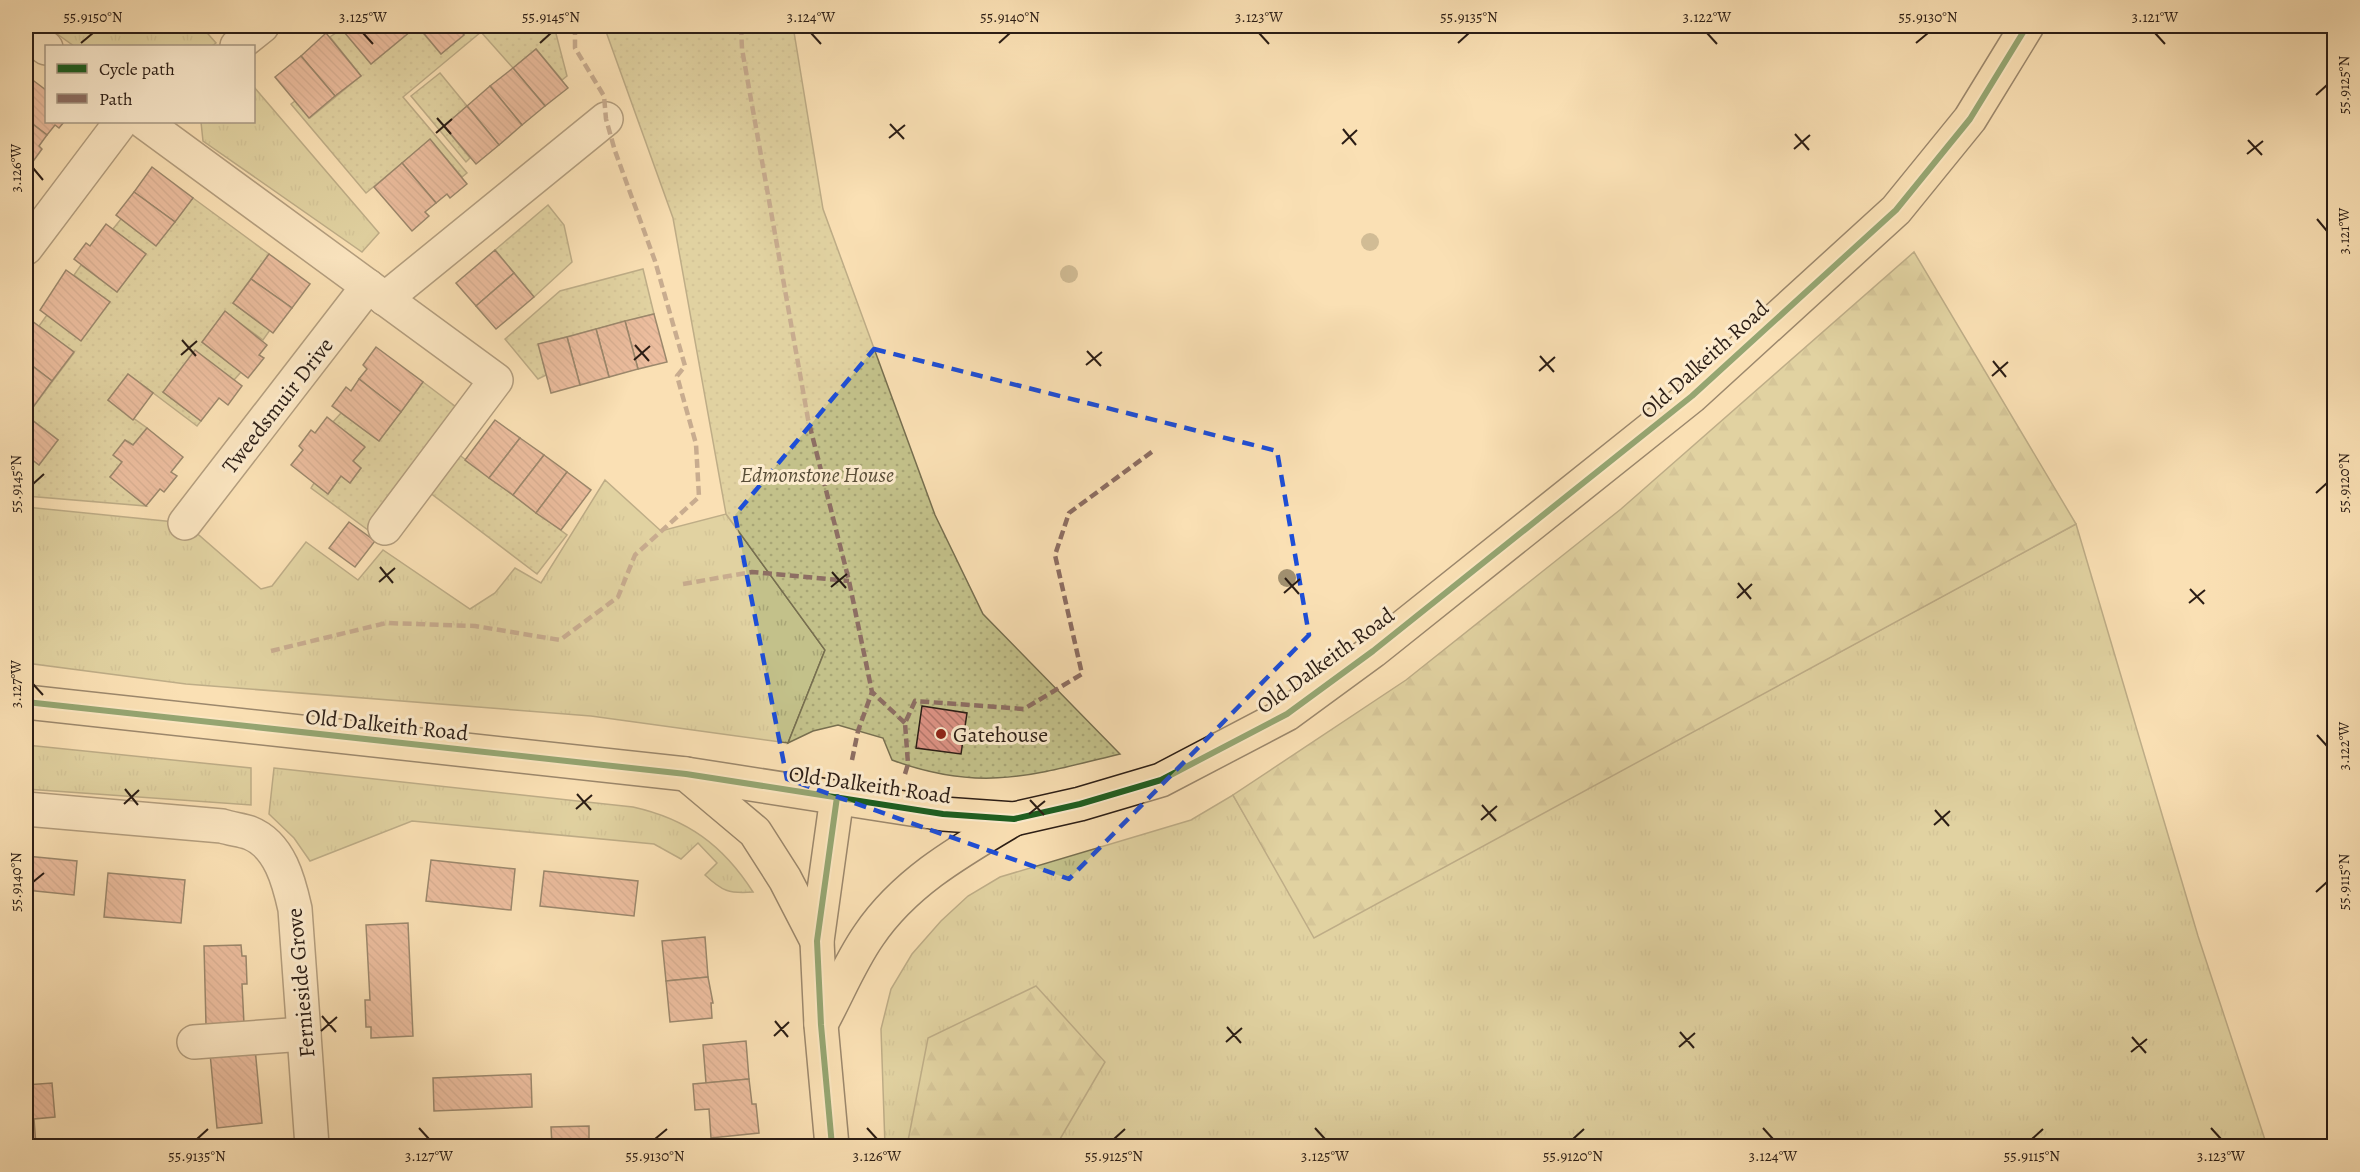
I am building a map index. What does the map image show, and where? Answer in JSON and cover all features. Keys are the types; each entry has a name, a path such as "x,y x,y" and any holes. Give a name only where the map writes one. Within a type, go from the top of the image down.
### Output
{"main road":[{"name":"Old Dalkeith Road","path":"26,702 686,774 943,814 1014,819 1080,804 1161,780 1287,714 1373,651 1692,396 1896,210 1970,119 2027,26"},
{"path":"686,774 755,832 785,879 817,941"},
{"path":"832,1146 821,1025 817,941 837,797"},
{"path":"821,1025 868,936 908,889 955,854 1014,819"}],"street":[{"path":"238,45 262,26"},
{"path":"26,32 45,47"},
{"name":"Tweedsmuir Drive","path":"185,522 377,292 606,119"},
{"path":"26,248 120,123"},
{"path":"146,123 496,380 385,528"},
{"name":"Fernieside Grove","path":"26,809 222,826 252,834 273,852 287,875 296,909 312,1146"},
{"path":"194,1042 304,1034"}],"highlighted area":[{"path":"874,349 1277,451 1309,635 1069,879 787,779 735,515"}],"green space":[{"path":"46,26 201,26 216,43 213,45 73,45"},
{"path":"417,26 441,54 464,35 457,26 554,26 567,76 562,80 536,49 513,68 481,32 403,97 467,173 462,177 430,140 366,193 291,104 295,101 310,118 361,76 330,37 342,29 371,64"},
{"name":"Edmonstone House","path":"604,26 793,26 823,209 935,515 983,614 1120,754 1033,774 980,778 953,776 892,760 883,738 838,725 813,731 788,743 825,650 726,514 673,218"},
{"path":"440,73 467,106 444,126 470,158 466,162 411,96"},
{"path":"255,88 379,233 362,252 203,141 201,123 255,123"},
{"path":"193,198 269,254 233,303 270,330 263,340 225,312 202,342 241,372 234,380 163,392 201,421 197,426 128,374 108,400 147,428 133,445 125,440 114,455 122,462 110,477 146,506 26,496 26,455 39,465 58,440 26,415 26,406 31,410 74,353 39,326 47,315 109,302 74,275 81,265 117,292 145,254 113,229 121,219 156,245"},
{"path":"548,205 564,225 572,262 534,297 495,250"},
{"path":"1914,252 2076,524 1314,938 1233,795 1406,680 1621,509"},
{"path":"643,269 654,314 539,344 546,375 538,379 505,339 560,291"},
{"path":"423,382 460,410 368,530 311,488 314,483 328,494 341,476 350,483 361,468 353,461 364,446 333,422 341,413 379,441"},
{"path":"458,454 567,535 537,574 429,492"},
{"path":"605,480 661,531 726,514 825,650 788,743 591,716 186,684 26,663 26,507 185,523 261,589 272,586 306,542 358,580 383,550 470,609 495,593 515,568 541,583"},
{"path":"2076,524 2198,936 2267,1146 885,1146 881,1029 891,989 912,954 941,921 968,896 1000,877 1191,820 1233,795 1315,936"},
{"path":"26,745 251,768 251,805 26,789"},
{"path":"274,768 633,807 670,819 702,836 729,861 753,892 726,890 705,875 717,863 698,843 681,859 654,844 412,821 310,861 294,838 269,814"},
{"path":"1036,986 1105,1062 1056,1146 907,1146 928,1038"}],"building":[{"path":"339,26 417,26 371,64"},
{"path":"427,26 457,26 464,35 441,54 421,30"},
{"path":"326,33 361,76 335,96 301,56"},
{"path":"536,49 568,88 545,106 513,68"},
{"path":"301,56 335,96 309,118 275,77"},
{"path":"513,68 545,106 522,125 490,86"},
{"path":"26,75 45,89 45,123 63,123 59,128 55,125 47,135 26,119"},
{"path":"490,86 522,125 499,145 467,106"},
{"path":"467,106 499,145 476,164 444,126"},
{"path":"26,119 47,135 39,146 42,149 29,167 26,165"},
{"path":"430,139 467,184 450,198 447,194 436,203 402,163"},
{"path":"402,163 436,203 425,212 429,216 412,231 374,187"},
{"path":"152,167 193,198 175,222 134,192"},
{"path":"134,192 175,222 156,246 116,215"},
{"path":"106,224 146,254 117,292 74,259 86,243 90,246"},
{"path":"495,250 514,273 476,306 456,283"},
{"path":"269,254 310,284 292,308 251,279"},
{"path":"66,270 110,302 81,341 40,310"},
{"path":"514,273 534,297 496,329 476,306"},
{"path":"251,279 292,308 273,333 233,303"},
{"path":"225,311 267,345 259,355 264,358 248,378 202,342"},
{"path":"654,314 667,362 638,369 625,321"},
{"path":"28,318 74,352 52,381 26,361 26,322"},
{"path":"625,321 638,369 609,377 596,329"},
{"path":"596,329 609,377 580,385 567,337"},
{"path":"567,337 580,385 551,393 538,344"},
{"path":"376,347 423,382 401,412 359,379 367,369 363,365"},
{"path":"195,350 242,386 228,405 219,398 201,421 163,392"},
{"path":"26,361 52,381 31,410 26,406"},
{"path":"128,374 153,393 133,420 108,400"},
{"path":"359,379 401,412 379,441 332,406 346,387 351,391"},
{"path":"327,417 365,447 353,461 361,468 350,483 341,476 328,494 291,465 303,450 299,446 311,430 315,433"},
{"path":"32,420 58,440 39,465 26,455 26,430"},
{"path":"495,420 520,438 489,478 465,460"},
{"path":"147,428 183,457 171,472 177,476 164,492 160,489 146,506 110,477 122,462 113,455 125,440 133,445"},
{"path":"520,438 544,455 513,495 489,478"},
{"path":"544,455 567,472 536,513 513,495"},
{"path":"567,472 591,490 561,530 536,513"},
{"path":"349,522 375,541 355,567 329,548"},
{"name":"Gatehouse","path":"922,706 967,713 961,754 916,748"},
{"path":"26,856 77,861 74,895 26,890"},
{"path":"431,860 515,869 511,910 426,901"},
{"path":"544,871 638,881 634,916 540,906"},
{"path":"108,873 185,880 181,923 104,917"},
{"path":"408,923 413,1036 371,1038 371,1027 366,1027 365,1000 370,1000 366,925"},
{"path":"705,937 708,977 666,981 662,941"},
{"path":"241,945 242,956 246,956 247,984 242,984 244,1024 206,1025 204,946"},
{"path":"708,977 713,1003 711,1003 712,1018 670,1022 666,981"},
{"path":"746,1041 749,1079 706,1083 703,1045"},
{"path":"255,1048 262,1123 217,1128 210,1053"},
{"path":"531,1074 532,1107 434,1111 433,1078"},
{"path":"749,1079 752,1104 756,1104 759,1133 711,1138 709,1109 695,1110 693,1084"},
{"path":"52,1083 55,1117 34,1119 36,1146 26,1146 26,1085"},
{"path":"589,1126 589,1146 552,1146 551,1127"}],"marked path":[{"path":"271,651 386,623 475,626 560,640 618,597 635,555 699,497 696,444 677,376 685,366 655,261 615,151 606,119 604,96 575,48 575,26"},
{"path":"741,26 742,49 808,419 849,581 872,692 905,723"},
{"path":"905,774 908,764 905,723 915,701 1024,709 1082,674 1055,555 1069,513 1153,451"},
{"path":"683,584 752,572 849,581"},
{"path":"852,760 858,731 872,692"}],"cycle path":[{"path":"26,702 686,774 943,814 1014,819 1080,804 1161,780 1287,714 1373,651 1692,396 1896,210 1970,119 2027,26"},
{"path":"832,1146 821,1025 817,941 837,797"}],"place":[{"name":"Gatehouse","path":"941,734"}]}
